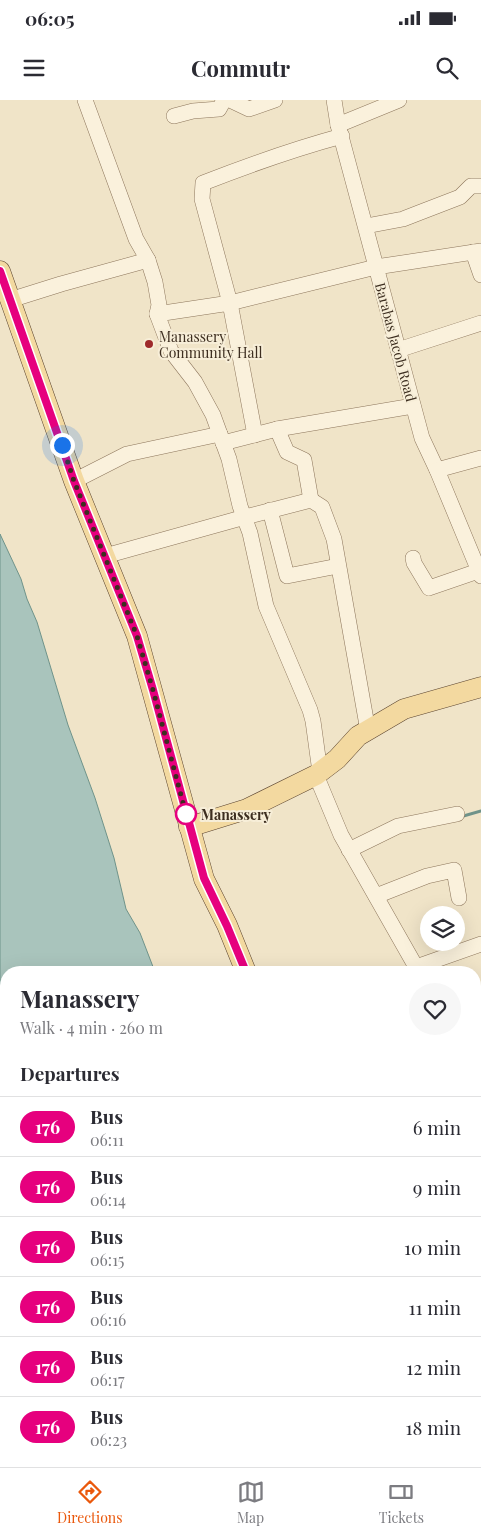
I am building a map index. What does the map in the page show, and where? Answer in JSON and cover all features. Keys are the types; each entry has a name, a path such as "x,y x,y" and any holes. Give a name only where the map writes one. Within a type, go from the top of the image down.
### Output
{"main road":[{"path":"0,271 74,481 137,636 204,878 244,966"},
{"path":"189,827 247,809 318,774 337,759 358,736 404,709 481,687"}],"street":[{"path":"85,100 136,239 148,260 156,282 159,305 157,314 171,351 195,382 213,415 229,458 240,506 250,533 266,606 310,710 313,721 318,774 341,836 415,966"},
{"path":"174,116 193,111 219,109 224,100"},
{"path":"230,100 249,109 275,100"},
{"name":"Barabas Jacob Road","path":"334,100 340,130 422,438 480,572"},
{"path":"255,435 230,303 202,199 203,183 256,162 302,147 399,100"},
{"path":"366,226 403,219 460,197 470,186 481,186"},
{"path":"157,314 230,303 376,267 477,252 481,275"},
{"path":"10,300 148,260"},
{"path":"398,350 481,323"},
{"path":"74,481 127,454 255,435 276,429 414,406"},
{"path":"276,429 287,452 304,460 311,500 322,508 334,539 368,730"},
{"path":"437,470 481,458"},
{"path":"105,556 311,500"},
{"path":"270,510 286,576 338,566"},
{"path":"414,558 414,563 429,588 480,572"},
{"path":"349,850 398,826 458,814"},
{"path":"376,896 427,876 454,870 459,898"},
{"path":"427,966 481,944"}],"water":[{"path":"0,534 21,579 37,622 68,725 95,798 114,858 126,909 140,933 153,966 0,966"}],"waterway":[{"path":"460,817 481,811"}],"bus line":[{"name":"176","path":"0,271 74,481 137,636 204,878 244,966"}],"place":[{"name":"Manassery Community Hall","path":"149,344"},
{"name":"Manassery","path":"186,814"}],"route":[{"path":"62,445 74,481 137,636 186,814"}]}
